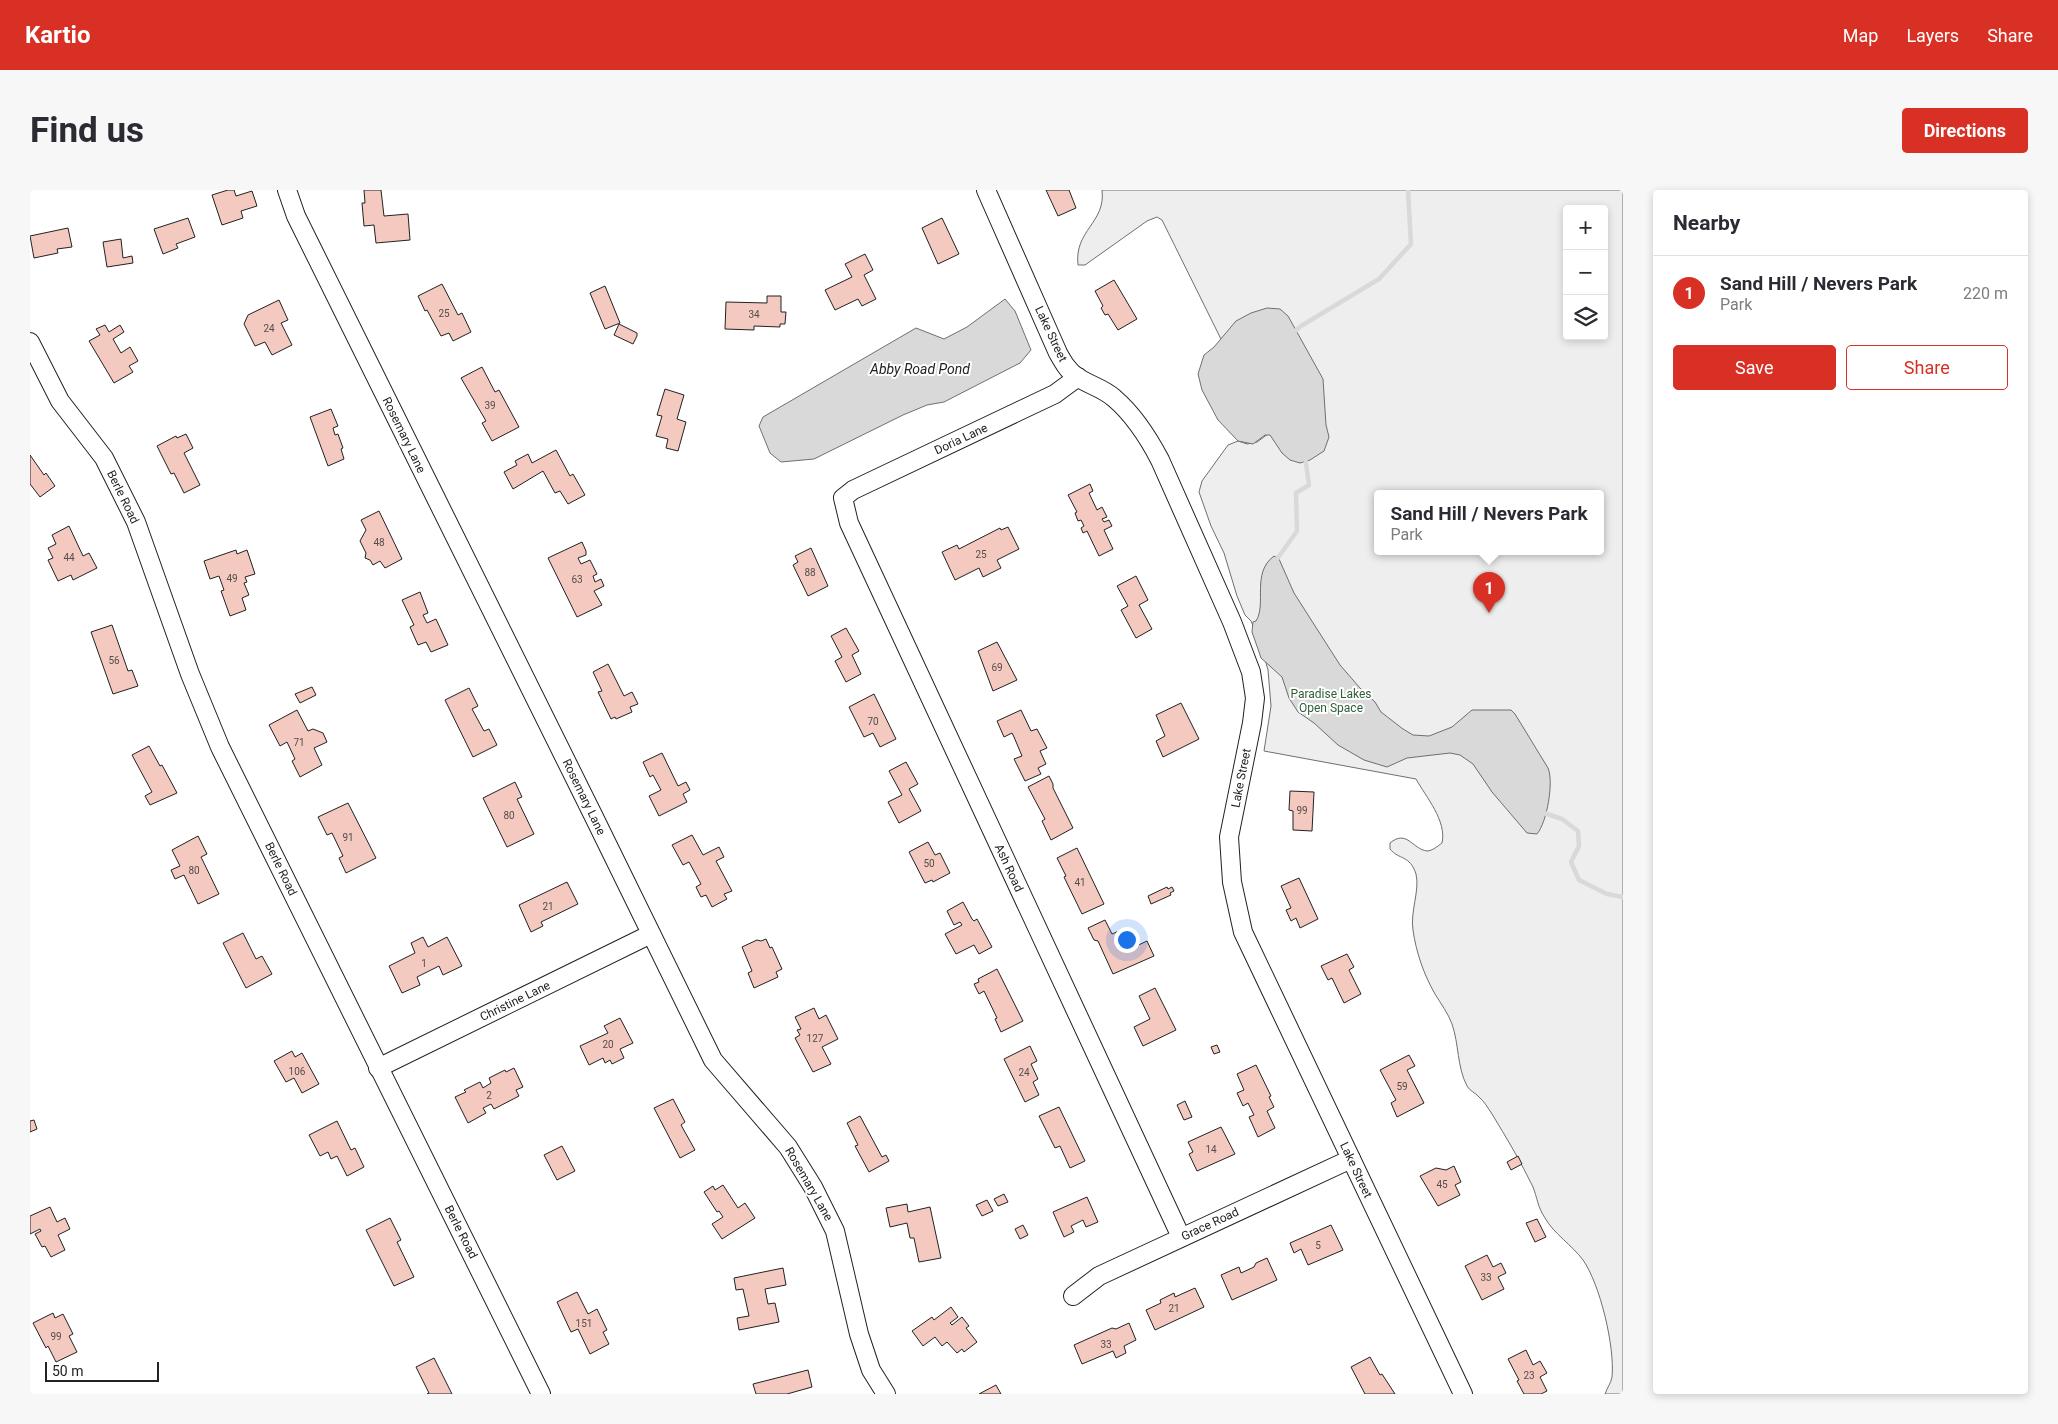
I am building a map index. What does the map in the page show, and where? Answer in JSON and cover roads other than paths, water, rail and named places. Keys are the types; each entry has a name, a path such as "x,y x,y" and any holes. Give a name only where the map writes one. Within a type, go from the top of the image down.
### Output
{"street":[{"name":"Rosemary Lane","path":"288,190 296,216 713,1060 788,1147 813,1188 835,1231 859,1334 871,1370 886,1394"},
{"name":"Lake Street","path":"986,190 1058,353 1066,367 1078,377 1099,386 1115,399 1146,434 1160,460 1232,622 1251,672 1255,698 1252,723 1229,837 1232,882 1243,932 1463,1394"},
{"name":"Berle Road","path":"30,342 60,401 104,458 136,522 190,674 220,747 541,1394"},
{"name":"Doria Lane","path":"843,498 853,490 1055,394 1078,377"},
{"name":"Ash Road","path":"843,498 849,523 1181,1237"},
{"name":"Christine Lane","path":"378,1068 651,934"},
{"name":"Grace Road","path":"1073,1296 1098,1276 1351,1159"}],"water":[{"name":"Abby Road Pond","path":"1005,299 1015,311 1031,350 1020,363 944,402 927,405 903,415 814,459 781,462 770,453 759,426 763,417 916,328 944,339 967,327"},
{"path":"1267,308 1280,309 1288,316 1323,379 1326,425 1329,437 1324,451 1310,460 1300,463 1290,460 1282,453 1270,435 1265,435 1253,444 1238,441 1218,420 1202,390 1198,374 1204,355 1214,347 1236,321 1251,313"},
{"path":"1274,556 1279,559 1294,593 1340,665 1375,702 1381,712 1403,729 1413,735 1429,736 1452,727 1472,710 1511,710 1515,714 1550,774 1550,792 1546,812 1544,821 1537,834 1527,833 1492,792 1473,764 1460,755 1450,753 1407,758 1387,767 1364,760 1338,745 1314,723 1298,712 1289,698 1282,677 1261,658 1252,632 1253,622 1256,621 1259,614 1263,571 1267,563"}],"waterway":[{"path":"1293,333 1301,326 1379,279 1411,244 1408,190"},
{"path":"1275,562 1297,531 1296,493 1309,485 1305,456"},
{"path":"1541,812 1562,819 1578,831 1579,846 1571,862 1579,880 1607,894 1623,897"}],"place":[{"name":"Sand Hill / Nevers Park","path":"1489,613"}],"park label":[{"name":"Paradise Lakes Open Space","path":"1331,701"}]}
